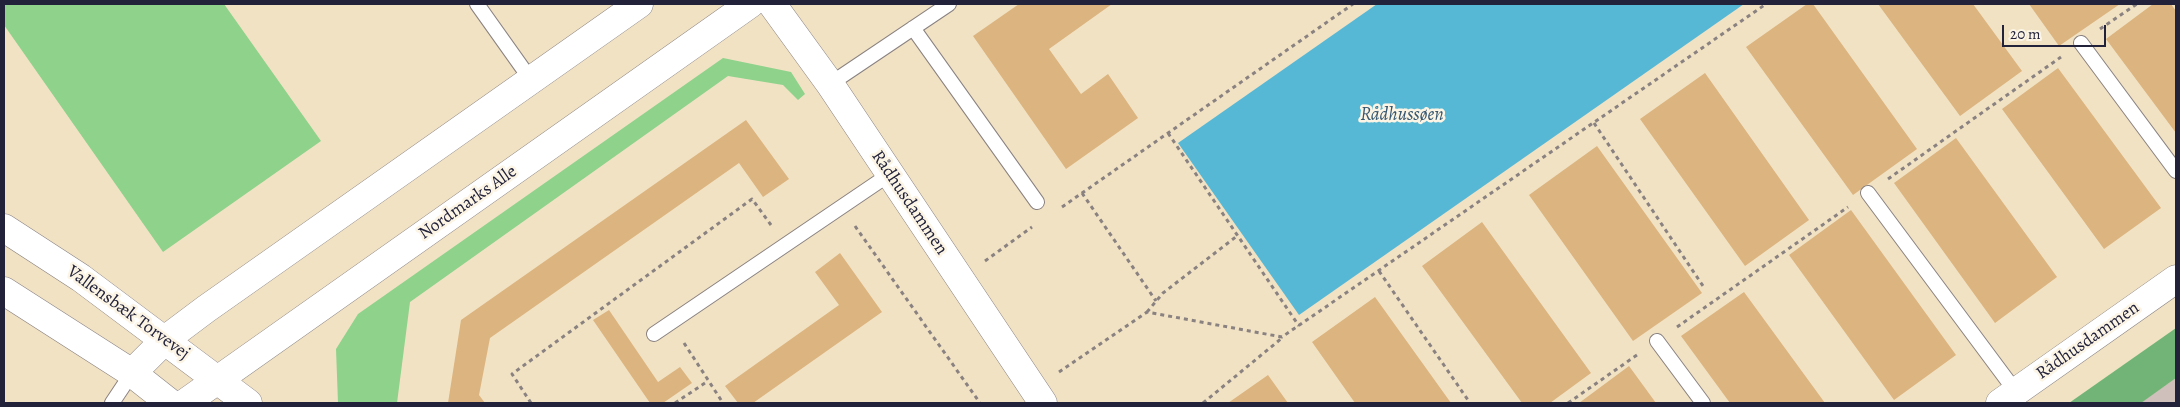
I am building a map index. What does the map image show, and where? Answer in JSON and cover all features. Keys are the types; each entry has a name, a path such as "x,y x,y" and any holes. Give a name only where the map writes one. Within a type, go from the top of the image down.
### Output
{"street":[{"path":"132,372 166,339 311,233 639,4"},
{"name":"Nordmarks Alle","path":"185,403 750,4"},
{"name":"Rådhusdammen","path":"772,4 830,84 1043,403"},
{"name":"Vallensbæk Torvevej","path":"4,228 81,278 166,339 248,403"},
{"name":"Rådhusdammen","path":"2008,398 2176,279"},
{"path":"4,291 132,372 170,403"}],"lane":[{"path":"477,4 531,80"},
{"path":"830,84 949,4"},
{"path":"913,28 1037,202"},
{"path":"2081,43 2176,171"},
{"path":"654,334 890,174"},
{"path":"1868,193 2008,398"},
{"path":"1657,341 1703,403"},
{"path":"112,403 132,372"}],"path":[{"path":"1054,212 1353,4"},
{"path":"1204,403 1282,338 1766,4"},
{"path":"1594,123 1703,286"},
{"path":"1168,133 1299,326"},
{"path":"1082,193 1156,302"},
{"path":"531,403 512,374 752,199 786,244"},
{"path":"841,206 980,403"},
{"path":"982,263 1040,222"},
{"path":"1057,374 1147,312 1162,293 1237,236"},
{"path":"1379,270 1470,403"},
{"path":"1147,312 1282,338"},
{"path":"671,324 722,403"},
{"path":"674,403 708,381"}],"shaded area":[{"path":"2176,378 2176,403 2140,403"}],"green space":[{"path":"4,4 224,4 321,141 163,252 4,25"},
{"path":"723,58 791,72 805,94 798,100 783,85 728,76 410,302 397,403 338,403 336,349 358,314"},
{"path":"2176,328 2176,378 2141,403 2069,403"}],"water":[{"name":"Rådhussøen","path":"1377,4 1744,4 1299,315 1178,143"}],"building":[{"path":"1019,4 1112,4 1049,49 1081,94 1108,74 1138,118 1066,169 973,36"},
{"path":"1807,4 1813,4 1917,149 1853,195 1746,47"},
{"path":"1878,4 1973,4 2022,71 1960,116"},
{"path":"2029,4 2120,4 2059,46"},
{"path":"2153,4 2171,4 2176,11 2176,133 2106,39"},
{"path":"2058,68 2161,208 2104,249 2002,109"},
{"path":"1705,73 1809,220 1745,266 1640,119"},
{"path":"746,120 789,179 763,197 739,163 490,338 479,395 485,403 448,403 461,320"},
{"path":"1956,138 2057,277 1995,323 1894,183"},
{"path":"1597,146 1702,293 1633,341 1529,195"},
{"path":"1851,210 1956,355 1894,400 1789,255"},
{"path":"1482,222 1591,373 1550,403 1522,403 1422,266"},
{"path":"840,253 882,312 753,403 738,403 725,386 839,305 815,272"},
{"path":"1744,292 1825,403 1730,403 1681,336"},
{"path":"1375,297 1451,403 1355,403 1312,342"},
{"path":"609,310 658,382 680,367 692,383 663,403 650,403 593,320"},
{"path":"1629,366 1656,403 1579,403"},
{"path":"1268,375 1288,403 1228,403"}]}
